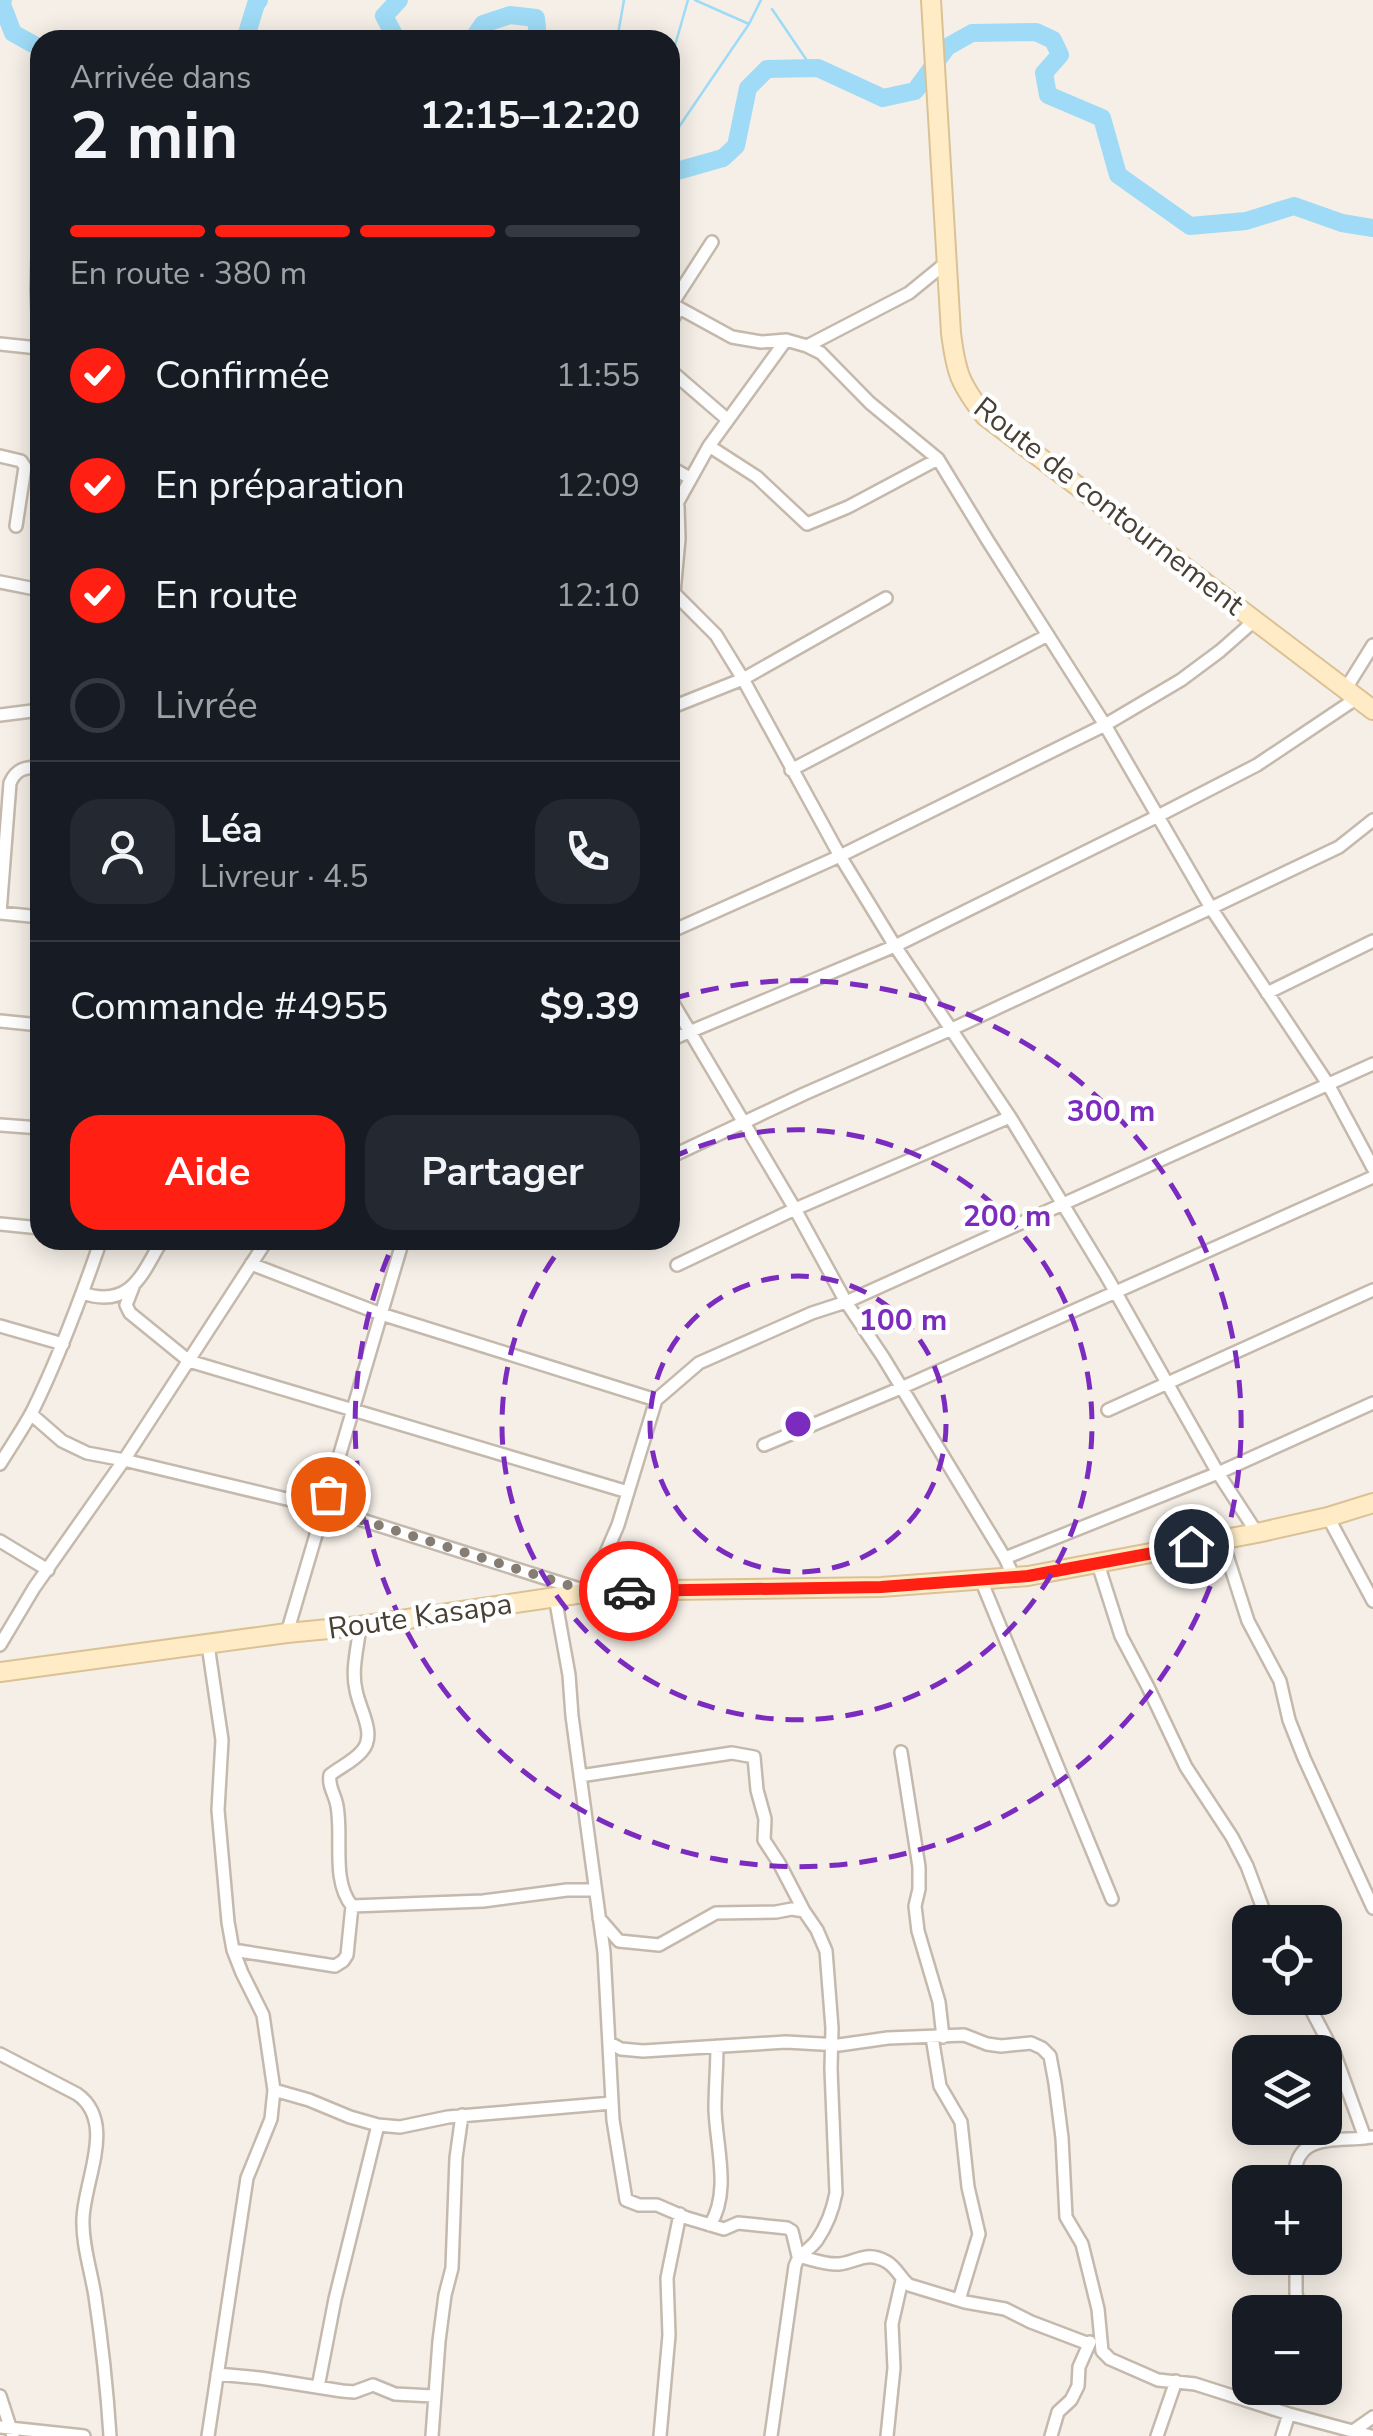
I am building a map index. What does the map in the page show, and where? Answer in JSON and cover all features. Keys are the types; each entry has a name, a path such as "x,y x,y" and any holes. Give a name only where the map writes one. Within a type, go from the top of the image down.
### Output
{"main road":[{"name":"Route de contournement","path":"932,0 947,262 956,368 965,391 985,416 1373,710"},
{"name":"Route Kasapa","path":"0,1672 590,1592 881,1587 1014,1578 1256,1533 1373,1503"}],"street":[{"path":"680,295 712,242"},
{"path":"807,346 908,293 947,262"},
{"path":"680,308 744,340 786,340 821,353 870,403 938,459 1105,724 1211,908 1328,1084 1373,1168"},
{"path":"680,498 709,446 786,340"},
{"path":"0,344 30,347"},
{"path":"680,379 728,420"},
{"path":"709,446 756,477 806,524 938,459"},
{"path":"0,456 21,461 25,467 16,526"},
{"path":"680,472 690,478"},
{"path":"0,582 30,588"},
{"path":"680,704 743,679 886,598"},
{"path":"680,599 716,635 840,856 895,946 1010,1117 1256,1533"},
{"path":"680,928 840,856 1105,724 1181,680 1254,621"},
{"path":"791,770 1048,635"},
{"path":"680,1036 895,946 1257,765 1351,694 1373,645"},
{"path":"0,715 30,711"},
{"path":"30,768 14,773 10,783 0,913 30,916"},
{"path":"680,1151 1339,847 1373,820"},
{"path":"1268,992 1373,941"},
{"path":"680,1014 846,1302 902,1388 1014,1578"},
{"path":"0,1021 30,1024"},
{"path":"31,1414 62,1441 98,1457 324,1508 590,1592 618,1525 656,1400 700,1364 1373,1064"},
{"path":"677,1265 795,1209 1010,1117"},
{"path":"0,1125 30,1127"},
{"path":"764,1445 902,1388 1373,1177"},
{"path":"0,1224 30,1227"},
{"path":"0,1464 31,1414 62,1344 96,1250"},
{"path":"156,1250 132,1287 126,1305 130,1313 189,1361 628,1492"},
{"path":"0,1645 260,1250"},
{"path":"288,1632 400,1250"},
{"path":"251,1264 381,1314 656,1400"},
{"path":"82,1292 102,1299 132,1287"},
{"path":"1108,1410 1373,1290"},
{"path":"0,1326 62,1344"},
{"path":"1005,1558 1218,1473 1373,1403"},
{"path":"1328,1517 1373,1601"},
{"path":"0,1540 48,1570"},
{"path":"1222,1540 1248,1620 1280,1682 1304,1758 1373,1908"},
{"path":"1098,1564 1121,1636 1186,1767 1247,1866 1262,1905"},
{"path":"981,1580 1112,1899"},
{"path":"555,1597 569,1675 604,1952 612,2103 623,2196 639,2205 657,2205 724,2229 738,2222 787,2228 792,2232 798,2256 771,2436"},
{"path":"233,1950 335,1966 347,1955 352,1906 343,1892 337,1802 329,1782 330,1776 368,1742 354,1679 360,1626"},
{"path":"208,1645 222,1740 218,1810 228,1922 242,1974 263,2015 274,2090 268,2129 247,2178 208,2436"},
{"path":"901,1752 919,1867 915,1906 918,1932 939,2002 940,2086 961,2122 968,2187 979,2234 958,2300"},
{"path":"580,1776 732,1753 754,1757 765,1819 764,1840 826,1952 836,2193 816,2242 798,2256"},
{"path":"352,1906 483,1901 595,1890"},
{"path":"598,1916 619,1942 653,1946 716,1913 804,1911"},
{"path":"1295,2165 1306,2147 1325,2140 1369,2137 1336,2056 1314,2015"},
{"path":"610,2043 621,2049 643,2051 972,2036 987,2044 1031,2044 1042,2048 1050,2056 1062,2138 1066,2217 1082,2244 1098,2309 1102,2351 1110,2359 1158,2380 1195,2384 1371,2436"},
{"path":"710,2224 718,2209 720,2175 715,2109 718,2046"},
{"path":"0,2054 77,2094 94,2112 94,2162 83,2219 110,2436"},
{"path":"274,2090 378,2125 400,2127 462,2116 612,2103"},
{"path":"432,2436 445,2295 452,2268 456,2158 462,2116"},
{"path":"318,2387 334,2299 378,2125"},
{"path":"660,2436 669,2334 667,2278 680,2214"},
{"path":"798,2256 836,2264 867,2256 879,2258 909,2284 958,2300 1004,2308 1089,2344"},
{"path":"887,2436 894,2368 892,2324 902,2280"},
{"path":"1051,2436 1058,2412 1078,2386 1079,2367 1099,2328"},
{"path":"217,2374 354,2392 373,2385 396,2394 434,2396"},
{"path":"1157,2436 1176,2382"},
{"path":"0,2396 8,2430 84,2436"},
{"path":"1272,2409 1274,2405"},
{"path":"1282,2436 1289,2414"},
{"path":"1353,2431 1373,2417"}],"waterway":[{"path":"3,0 13,33 30,42"},
{"path":"248,30 259,0"},
{"path":"392,30 384,16 399,0"},
{"path":"619,30 624,0"},
{"path":"679,30 688,0"},
{"path":"695,0 749,24 761,0"},
{"path":"772,9 812,68"},
{"path":"479,30 483,24 510,15 536,18 537,30"},
{"path":"680,125 749,24"},
{"path":"680,170 723,158 736,146 748,88 767,69 818,68 883,98 915,91 947,47 972,33 1036,32 1053,40 1060,55 1044,73 1048,95 1102,118 1118,175 1190,226 1246,221 1294,206 1342,223 1373,228"}],"way so far":[{"path":"328,1494 324,1508 590,1592 629,1591"}],"route":[{"path":"629,1591 881,1587 1028,1576 1191,1546"}]}
